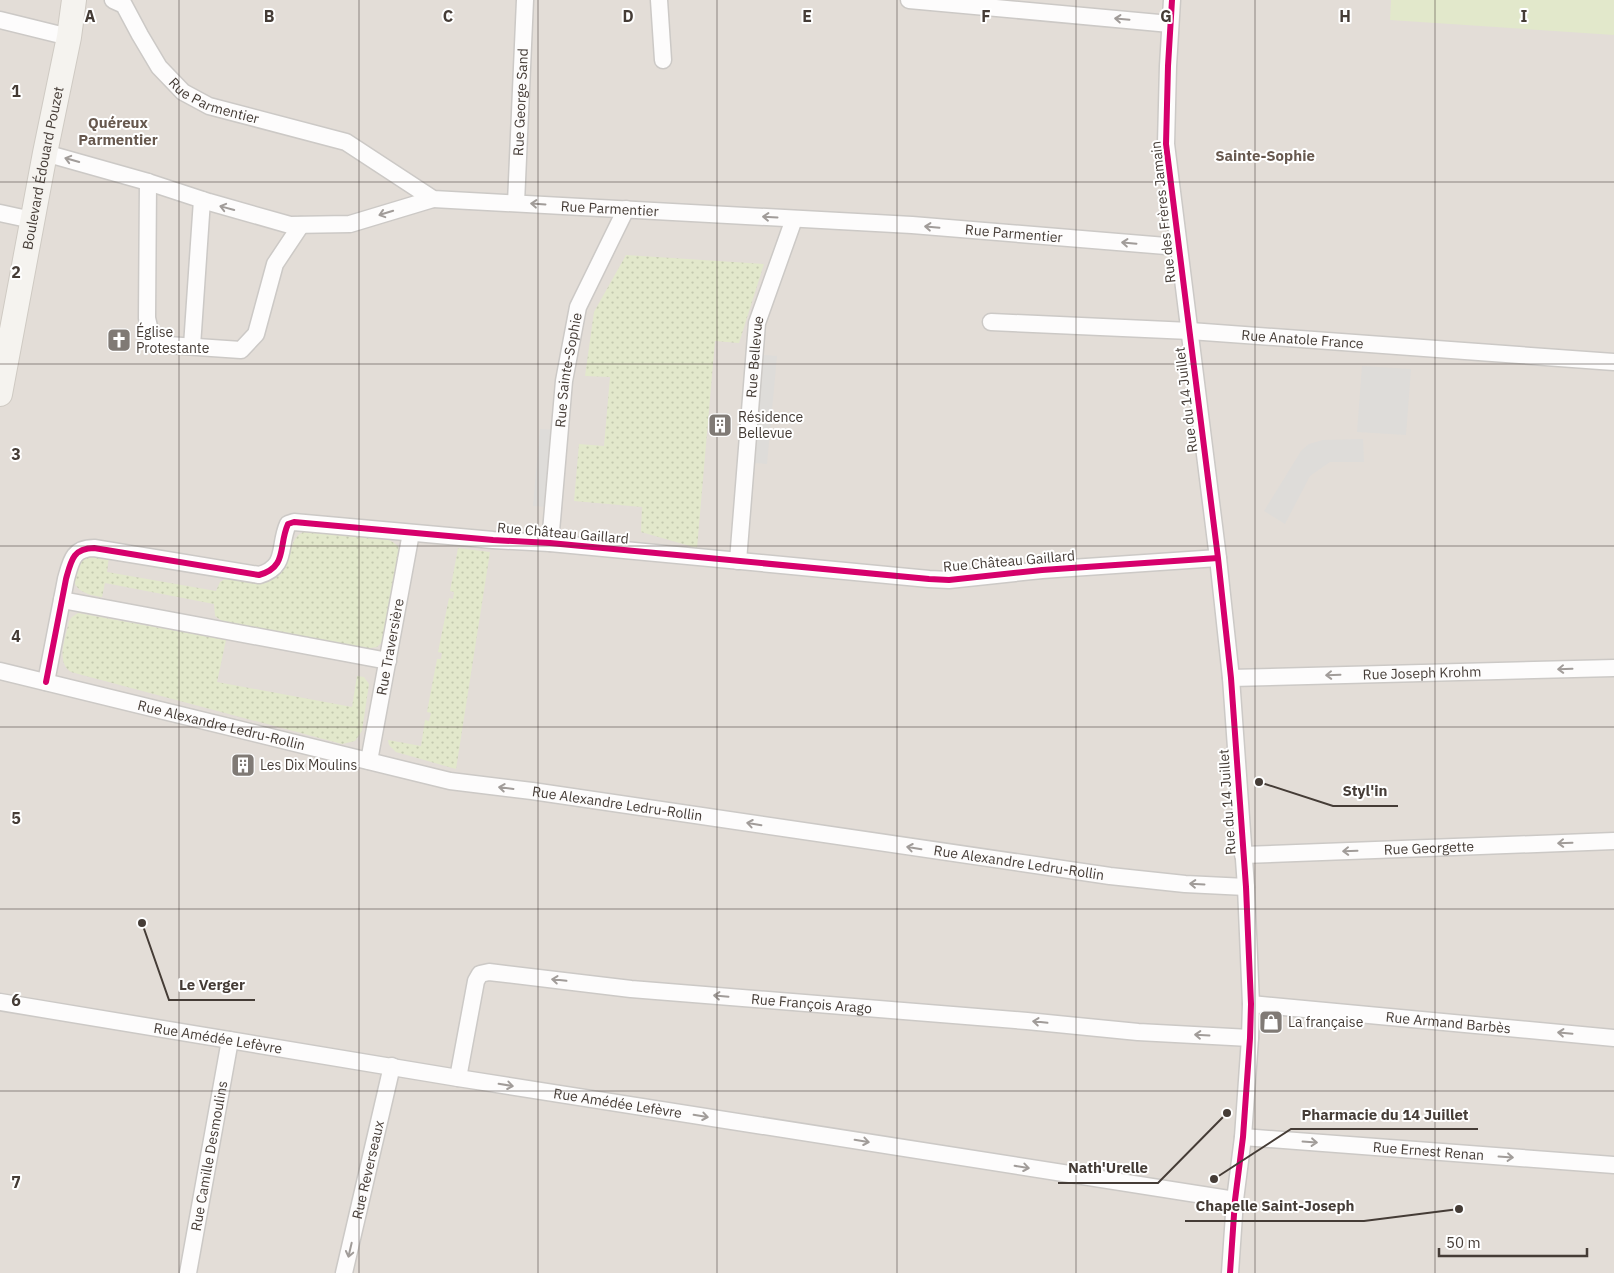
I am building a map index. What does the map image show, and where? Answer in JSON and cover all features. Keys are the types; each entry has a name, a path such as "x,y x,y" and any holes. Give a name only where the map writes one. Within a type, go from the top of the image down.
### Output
{"street":[{"name":"Boulevard Édouard Pouzet","path":"0,394 32,220 69,37 74,0"},
{"name":"Rue Parmentier","path":"113,0 124,5 159,67 183,92 210,106 346,142 432,199 516,202 912,225 1178,247"},
{"name":"Rue George Sand","path":"516,202 526,0"},
{"path":"659,0 663,60"},
{"path":"909,0 1170,24"},
{"name":"Rue des Frères Jamain","path":"1172,0 1166,144 1190,331"},
{"path":"0,20 69,37"},
{"path":"45,154 148,182 202,200 290,225 350,224 432,199"},
{"path":"148,182 147,318 154,344 241,350 256,334 276,264 301,225"},
{"path":"192,346 202,200"},
{"name":"Rue Sainte-Sophie","path":"550,543 564,380 578,307 626,209"},
{"path":"0,213 32,220"},
{"name":"Rue Bellevue","path":"738,561 757,323 794,219"},
{"name":"Rue Anatole France","path":"990,322 1190,331 1614,362"},
{"name":"Rue du 14 Juillet","path":"1190,331 1231,678 1246,887 1251,1004 1244,1137 1236,1200 1230,1273"},
{"name":"Rue Château Gaillard","path":"46,682 70,565 79,550 94,548 259,575 276,567 285,531 288,524 294,522 550,543 950,580 1042,570 1218,558"},
{"name":"Rue Traversière","path":"369,761 411,533"},
{"path":"62,600 388,661"},
{"name":"Rue Joseph Krohm","path":"1231,678 1614,668"},
{"name":"Rue Alexandre Ledru-Rollin","path":"0,671 450,781 542,792 1006,862 1185,884 1246,887"},
{"name":"Rue Georgette","path":"1243,855 1614,841"},
{"name":"Rue François Arago","path":"458,1078 476,981 480,974 489,972 631,989 1017,1020 1138,1032 1250,1038"},
{"name":"Rue Amédée Lefèvre","path":"0,1002 458,1078 1236,1200"},
{"name":"Rue Armand Barbès","path":"1251,1004 1614,1038"},
{"name":"Rue Camille Desmoulins","path":"188,1273 230,1040"},
{"name":"Rue Reverseaux","path":"344,1273 392,1066"},
{"name":"Rue Ernest Renan","path":"1244,1137 1614,1165"}],"shaded area":[{"path":"0,0 1614,0 1614,1273 0,1273"},
{"path":"755,354 777,356 767,464 745,462"},
{"path":"1362,366 1411,369 1406,435 1357,432"},
{"path":"540,429 559,430 552,507 533,506"},
{"path":"1363,439 1364,462 1330,462 1310,476 1285,524 1264,511 1301,451 1309,444 1323,440"}],"green space":[{"path":"1391,0 1614,0 1614,35 1390,20"},
{"path":"626,255 764,264 739,343 715,341 697,548 641,532 642,507 574,501 579,444 604,446 610,377 585,376 594,312"},
{"path":"306,531 386,539 395,544 400,550 384,640 377,647 363,649 222,621 215,616 214,604 105,583 102,597 91,595 83,592 74,582 76,569 88,554 109,556 107,572 216,591 220,582 225,579 264,581 274,577 281,570 286,563 294,540"},
{"path":"458,548 490,552 456,769 396,752 389,745 388,740 421,746 425,720 429,721 431,713 427,712 437,659 441,659 442,653 438,652 449,598 453,599 454,592 450,591"},
{"path":"78,613 226,640 217,682 352,707 357,676 364,677 369,684 362,731 355,741 342,744 71,672 66,668 63,649 69,621"}],"cycle path":[{"path":"1172,0 1166,144 1218,558 1231,678 1246,887 1251,1004 1250,1038 1230,1273"},
{"path":"46,682 66,579 74,557 81,550 94,548 259,575 274,567 278,561 288,524 294,522 493,540 550,543 949,580 1042,570 1218,558"}],"place":[{"name":"Église Protestante","path":"119,340"},
{"name":"Résidence Bellevue","path":"720,425"},
{"name":"Les Dix Moulins","path":"243,765"},
{"name":"Styl'in","path":"1259,782"},
{"name":"Le Verger","path":"142,923"},
{"name":"La française","path":"1271,1022"},
{"name":"Nath'Urelle","path":"1227,1113"},
{"name":"Pharmacie du 14 Juillet","path":"1214,1179"},
{"name":"Chapelle Saint-Joseph","path":"1459,1209"}],"district":[{"name":"Quéreux Parmentier","path":"118,130"},
{"name":"Sainte-Sophie","path":"1265,155"}]}
